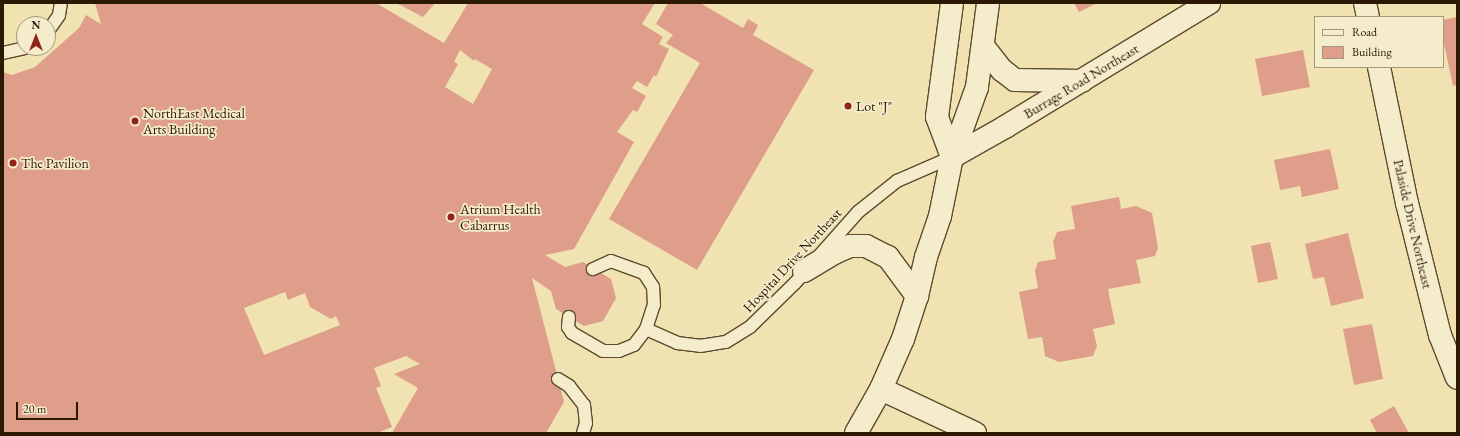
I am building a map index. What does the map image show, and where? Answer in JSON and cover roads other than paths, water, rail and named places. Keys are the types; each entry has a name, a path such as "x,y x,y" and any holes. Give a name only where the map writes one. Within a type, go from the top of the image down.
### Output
{"main road":[{"path":"952,3 938,117 952,156"},
{"path":"856,433 881,389 904,339 917,296 926,257 940,216 952,156 977,87 988,3"},
{"name":"Burrage Road Northeast","path":"952,156 1082,81 1209,3"},
{"path":"1365,3 1368,16"},
{"path":"982,46 1002,70 1015,80 1082,81"},
{"name":"Palaside Drive Northeast","path":"1379,68 1408,203 1440,335 1457,378"},
{"path":"804,271 850,246 866,246 888,257 917,296"},
{"path":"881,389 975,433"}],"lane":[{"path":"56,19 59,15 61,3"},
{"path":"3,53 16,50"},
{"name":"Hospital Drive Northeast","path":"646,329 677,343 700,346 726,342 750,327 858,212 897,182 952,156"},
{"path":"569,317 568,327 575,337 603,351 619,351 634,345 646,329 654,305 653,287 644,272 611,261 593,269"},
{"path":"558,380 569,386 584,405 586,423 583,433"}],"place":[{"name":"Lot \"J\"","path":"848,106"},
{"name":"NorthEast Medical Arts Building","path":"135,121"},
{"name":"The Pavilion","path":"13,163"},
{"name":"Atrium Health Cabarrus","path":"451,217"}]}
